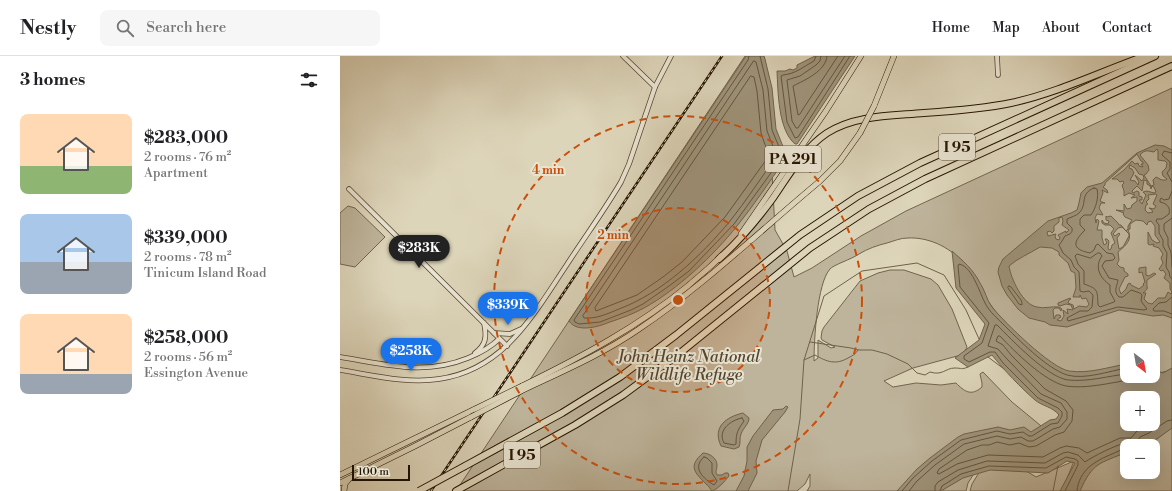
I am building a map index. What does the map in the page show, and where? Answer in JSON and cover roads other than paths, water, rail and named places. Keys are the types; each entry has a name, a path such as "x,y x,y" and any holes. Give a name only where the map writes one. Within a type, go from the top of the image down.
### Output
{"highway":[{"path":"718,259 734,246 755,221 808,150 823,136 842,125 876,117 971,109 1012,102 1054,91 1145,56"},
{"name":"I 95","path":"418,491 550,420 609,384 665,344 770,259 828,215 882,182 1155,56"},
{"name":"I 95","path":"456,491 576,425 623,395 680,353 788,266 845,224 900,192 1172,66"}],"main road":[{"name":"PA 291","path":"340,475 601,346 643,320 682,290 718,259 756,214 861,56"},
{"name":"PA 291","path":"350,478 415,446 470,416 598,354 639,329 670,307 825,176 845,155 860,133 874,106 892,56"},
{"path":"340,472 347,471"},
{"path":"340,483 350,478"},
{"path":"344,491 345,484 350,478"}],"street":[{"path":"623,56 655,87"},
{"path":"340,370 412,380 435,380 457,375 474,368 493,357 507,346 524,328 621,182 629,164 655,87 671,56"},
{"path":"997,56 998,75"},
{"path":"350,189 507,346"},
{"path":"469,357 480,349 485,343 486,335 484,323"},
{"path":"494,333 510,334 524,328"},
{"path":"340,357 420,368 443,366 480,353 500,339"}],"water":[{"path":"746,56 764,56 772,88 776,129 786,154 785,160 728,237 682,282 657,300 627,316 588,328 573,325 569,321"},
{"path":"815,56 855,56 797,144 795,144 789,138 782,120 777,71 793,70 797,68 797,65"},
{"path":"1155,145 1164,146 1172,150 1172,292 1172,318 1163,315 1153,316 1119,310 1067,327 1050,325 1045,322 1029,318 1018,309 1002,286 998,272 1003,259 1048,221 1077,210 1081,193 1087,187 1102,183 1137,153","holes":["1157,149 1158,160 1165,161 1167,163 1166,168 1162,172 1163,176 1167,179 1162,180 1156,177 1153,180 1154,185 1151,186 1144,175 1149,170 1148,165 1140,155 1145,151 1154,152","1137,154 1143,162 1143,164 1141,164 1143,167 1132,161 1124,170 1112,179 1117,179 1120,182 1123,181 1124,183 1122,185 1124,196 1129,193 1135,195 1131,198 1137,197 1137,201 1131,208 1127,209 1124,204 1124,211 1116,210 1124,213 1123,214 1125,217 1132,220 1126,231 1121,225 1119,225 1111,216 1106,216 1106,220 1109,221 1108,224 1104,223 1102,220 1102,223 1105,225 1110,225 1114,229 1111,233 1115,243 1109,250 1109,241 1105,239 1107,243 1104,245 1102,230 1097,230 1099,221 1097,219 1096,223 1095,218 1097,214 1103,215 1099,208 1101,203 1105,203 1100,201 1103,193 1102,190 1108,193 1103,187 1105,183","1130,165 1135,168 1139,174 1143,175 1144,178 1142,181 1135,175 1139,182 1138,185 1135,181 1130,180 1134,173 1132,169 1129,168","1144,180 1147,181 1147,184 1151,189 1152,186 1154,187 1156,192 1143,192 1146,195 1142,204 1139,200 1142,200 1142,197 1139,196 1139,192 1137,191 1133,193 1132,191 1137,186 1142,191","1148,195 1157,195 1153,204 1156,206 1154,209 1149,208 1153,212 1148,213 1145,210 1146,205 1148,204 1146,202 1149,199","1062,217 1062,225 1069,230 1066,233 1066,231 1058,235 1060,238 1059,240 1056,239 1056,234 1048,236 1047,232 1050,231 1052,233 1054,231 1054,226 1059,222 1059,218","1136,220 1143,221 1147,225 1148,222 1151,221 1155,226 1155,235 1160,242 1157,243 1152,240 1148,232 1148,244 1154,244 1153,246 1159,248 1163,254 1161,258 1163,263 1159,269 1161,271 1163,270 1166,274 1164,278 1170,283 1171,294 1168,292 1165,298 1158,298 1152,304 1148,303 1144,299 1146,293 1143,293 1147,289 1147,280 1156,274 1154,273 1149,276 1146,275 1146,267 1139,268 1139,273 1142,272 1145,282 1143,284 1144,285 1139,289 1130,283 1121,294 1119,289 1128,274 1124,271 1124,268 1117,264 1119,260 1118,252 1123,247 1119,249 1117,238 1120,234 1119,233 1115,236 1113,234 1118,228 1122,227 1129,234 1128,230 1130,229 1130,224","1040,247 1052,248 1059,252 1059,255 1068,263 1071,271 1075,273 1076,288 1073,297 1080,297 1080,295 1082,299 1086,298 1089,304 1087,307 1079,306 1074,309 1073,305 1068,303 1071,299 1070,298 1058,303 1060,306 1066,304 1071,305 1073,310 1067,309 1068,314 1063,310 1064,316 1061,321 1057,320 1061,317 1060,315 1056,315 1054,319 1053,310 1055,308 1059,308 1061,311 1062,309 1059,307 1040,308 1027,302 1018,291 1012,278 1009,266"]},
{"path":"1129,234 1130,237 1128,242 1123,247"},
{"path":"952,251 974,274 982,286 990,305 998,314 1040,354 1061,368 1069,371 1084,372 1120,365 1120,383 1160,383 1160,372 1163,373 1172,368 1172,428 1157,439 1120,439 1120,455 1103,462 1093,469 1080,491 1060,491 1075,463 1067,461 1048,473 990,470 963,478 941,491 897,491 917,469 964,434 998,427 1010,430 1024,427 1031,432 1050,420 1056,419 1059,415 1057,412 1038,402 1030,395 1013,379 992,355 968,367 955,358 979,340 985,324 956,288"},
{"path":"786,406 788,407 785,412 762,440 756,461 757,473 748,491 736,491 744,476 747,461 747,447 753,436 773,410 783,409"},
{"path":"743,413 749,418 741,434 739,447 734,449 721,446 718,433 722,424 731,417"},
{"path":"703,453 710,455 716,460 717,475 728,473 729,476 719,487 712,491 698,476 694,469 695,462"}],"waterway":[{"path":"788,491 800,419 804,360 824,296 862,271 917,263 944,275 966,310 979,339"},
{"path":"810,342 858,350 872,350 887,354 908,364 917,373 925,375 930,372 938,373 952,368 963,369 968,367"},
{"path":"804,360 815,355 828,361 835,362 852,356 858,350"},
{"path":"988,357 1004,369"},
{"path":"1053,491 1058,466"}],"railway":[{"path":"431,491 722,56"}],"park label":[{"name":"John Heinz National Wildlife Refuge","path":"689,365"}]}
